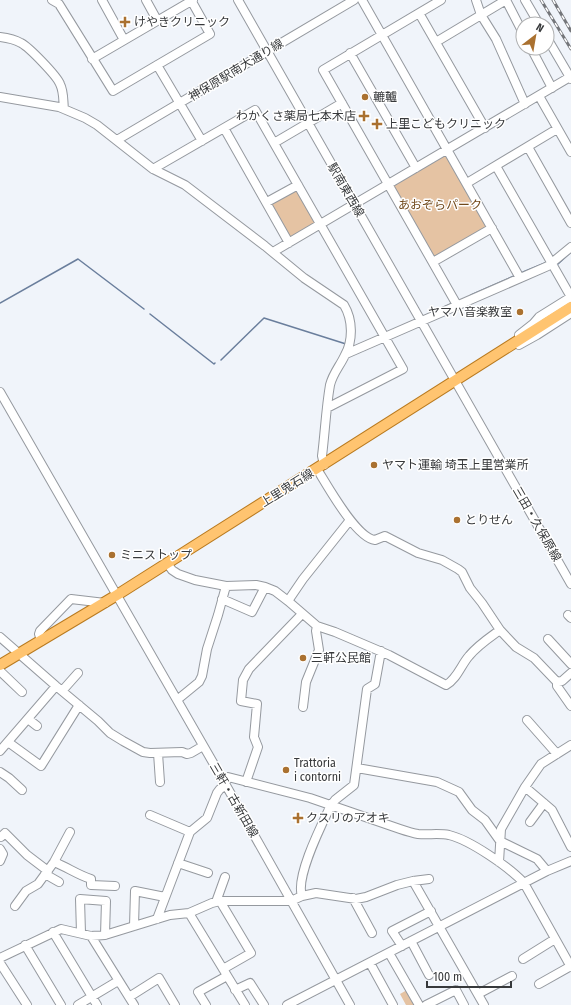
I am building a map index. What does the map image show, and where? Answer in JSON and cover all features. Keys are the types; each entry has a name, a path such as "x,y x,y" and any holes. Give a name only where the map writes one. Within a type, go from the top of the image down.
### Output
{"main road":[{"name":"上里鬼石線","path":"0,665 105,603 321,467 571,306"}],"street":[{"path":"52,0 59,4 92,59 113,91 210,34 192,0 92,59"},
{"path":"102,0 124,40"},
{"path":"146,0 157,20"},
{"name":"駅南東西線","path":"238,0 456,380"},
{"name":"神保原駅南大通り線","path":"117,140 354,0"},
{"path":"362,0 520,278"},
{"path":"440,0 323,70 457,305"},
{"path":"476,0 481,15 496,39 525,104"},
{"path":"436,42 506,0 515,17"},
{"path":"525,0 534,16"},
{"path":"419,13 484,128"},
{"path":"0,37 13,39 23,44 54,75 60,82 64,109"},
{"path":"273,252 570,78 555,52"},
{"path":"350,53 416,168"},
{"path":"535,56 552,88"},
{"path":"157,65 202,141"},
{"path":"539,96 571,152"},
{"path":"0,97 64,109 97,125 153,169 186,185 273,252 304,278 344,305 348,314 351,334 350,343 346,354 333,375 330,384 321,467 350,520 367,537 371,539 375,540 385,536 418,553 449,562 462,572 470,588 500,630 516,647 534,658 557,682 557,686 571,706"},
{"path":"274,143 342,103"},
{"path":"153,169 254,110 403,369 327,408"},
{"path":"224,128 289,242"},
{"path":"466,183 558,129"},
{"path":"528,147 571,224"},
{"path":"496,166 571,297 539,317 534,324 513,339 508,347"},
{"path":"266,202 298,185"},
{"path":"433,262 492,228"},
{"path":"346,354 551,264 571,247"},
{"path":"508,347 519,345 571,313"},
{"name":"三田・久保原線","path":"456,380 571,584"},
{"name":"三軒・古新田線","path":"0,392 225,783 350,1005"},
{"path":"288,601 303,579 350,520"},
{"path":"167,564 172,570 186,578 226,586 256,585 275,591 317,626 335,632 381,652 446,685 451,682 468,657 482,643 500,630"},
{"path":"177,700 199,682 202,676 207,649 226,586"},
{"path":"222,598 252,612 265,587"},
{"path":"41,641 39,634 40,631 71,599 105,603"},
{"path":"246,782 258,747 254,737 257,704 241,701 243,680 249,669 302,614"},
{"path":"303,707 306,682 319,650 316,631 317,626"},
{"path":"0,637 117,738 143,752 182,752 187,754 203,746"},
{"path":"548,639 571,664"},
{"path":"302,896 301,888 305,863 331,805 354,785 367,689 376,684 381,652"},
{"path":"0,671 22,692"},
{"path":"0,751 28,719 78,673"},
{"path":"557,682 562,681 571,673"},
{"path":"8,742 41,766 79,705"},
{"path":"28,719 37,726"},
{"path":"527,720 557,754"},
{"path":"499,862 501,829 524,787 541,764 571,745"},
{"path":"158,753 160,782"},
{"path":"357,768 436,782 459,792 472,810 486,820 500,841 537,859 547,871"},
{"path":"0,772 22,790"},
{"path":"157,919 190,832 207,818 217,793 228,777 331,805 417,834 446,835 456,837 499,862 524,883 571,966 539,984"},
{"path":"524,787 544,803 554,806 571,847"},
{"path":"530,822 544,803"},
{"path":"150,815 190,832"},
{"path":"15,906 26,891 38,884 54,862 70,832"},
{"path":"0,838 5,833 46,873 59,882"},
{"path":"0,848 3,854 0,860"},
{"path":"287,1005 335,979 412,942 547,871 571,861"},
{"path":"54,862 80,876 91,879 91,885 114,886"},
{"path":"178,863 208,874"},
{"path":"206,1005 198,992 251,953 218,902 225,877"},
{"path":"0,958 62,929 91,936 105,936 170,915 189,913 218,902 292,901 302,896 316,893 353,898 366,897 397,885 429,879"},
{"path":"413,881 484,1005"},
{"path":"134,926 135,891 165,897"},
{"path":"353,898 372,933"},
{"path":"80,933 80,899 106,901 105,936"},
{"path":"402,946 392,931 430,911"},
{"path":"189,913 245,1005"},
{"path":"53,932 97,1005"},
{"path":"91,936 134,1005"},
{"path":"523,959 555,939"},
{"path":"412,942 429,975"},
{"path":"25,945 61,1005"},
{"path":"389,953 419,1005"},
{"path":"0,963 27,1005"},
{"path":"370,963 393,1005"},
{"path":"478,994 512,976"},
{"path":"129,997 159,978 176,1005"},
{"path":"78,1005 118,981"},
{"path":"236,990 250,983 264,1005"},
{"path":"426,1005 456,990 464,1005"}],"green space":[{"name":"あおぞらパーク","path":"445,155 448,156 487,228 433,257 394,188 394,185"},
{"path":"298,189 316,222 292,238 289,238 271,205 272,202"},
{"path":"407,990 416,1005 406,1005 400,994"}],"waterway":[{"path":"558,264 571,252"},
{"path":"0,303 78,259 144,309"},
{"path":"523,272 545,263"},
{"path":"471,295 514,276"},
{"path":"433,312 451,304"},
{"path":"150,314 214,364 215,363"},
{"path":"221,360 264,318 346,344"}],"railway":[{"path":"541,0 571,49"},
{"path":"553,0 571,31"}],"place":[{"name":"けやきクリニック","path":"125,22"},
{"name":"轆轤","path":"365,97"},
{"name":"わかくさ薬局七本木店","path":"364,116"},
{"name":"上里こどもクリニック","path":"377,124"},
{"name":"ヤマハ音楽教室","path":"520,312"},
{"name":"ヤマト運輸 埼玉上里営業所","path":"374,465"},
{"name":"とりせん","path":"457,520"},
{"name":"ミニストップ","path":"112,555"},
{"name":"三軒公民館","path":"303,658"},
{"name":"Trattoria i contorni","path":"286,770"},
{"name":"クスリのアオキ","path":"298,818"}]}
